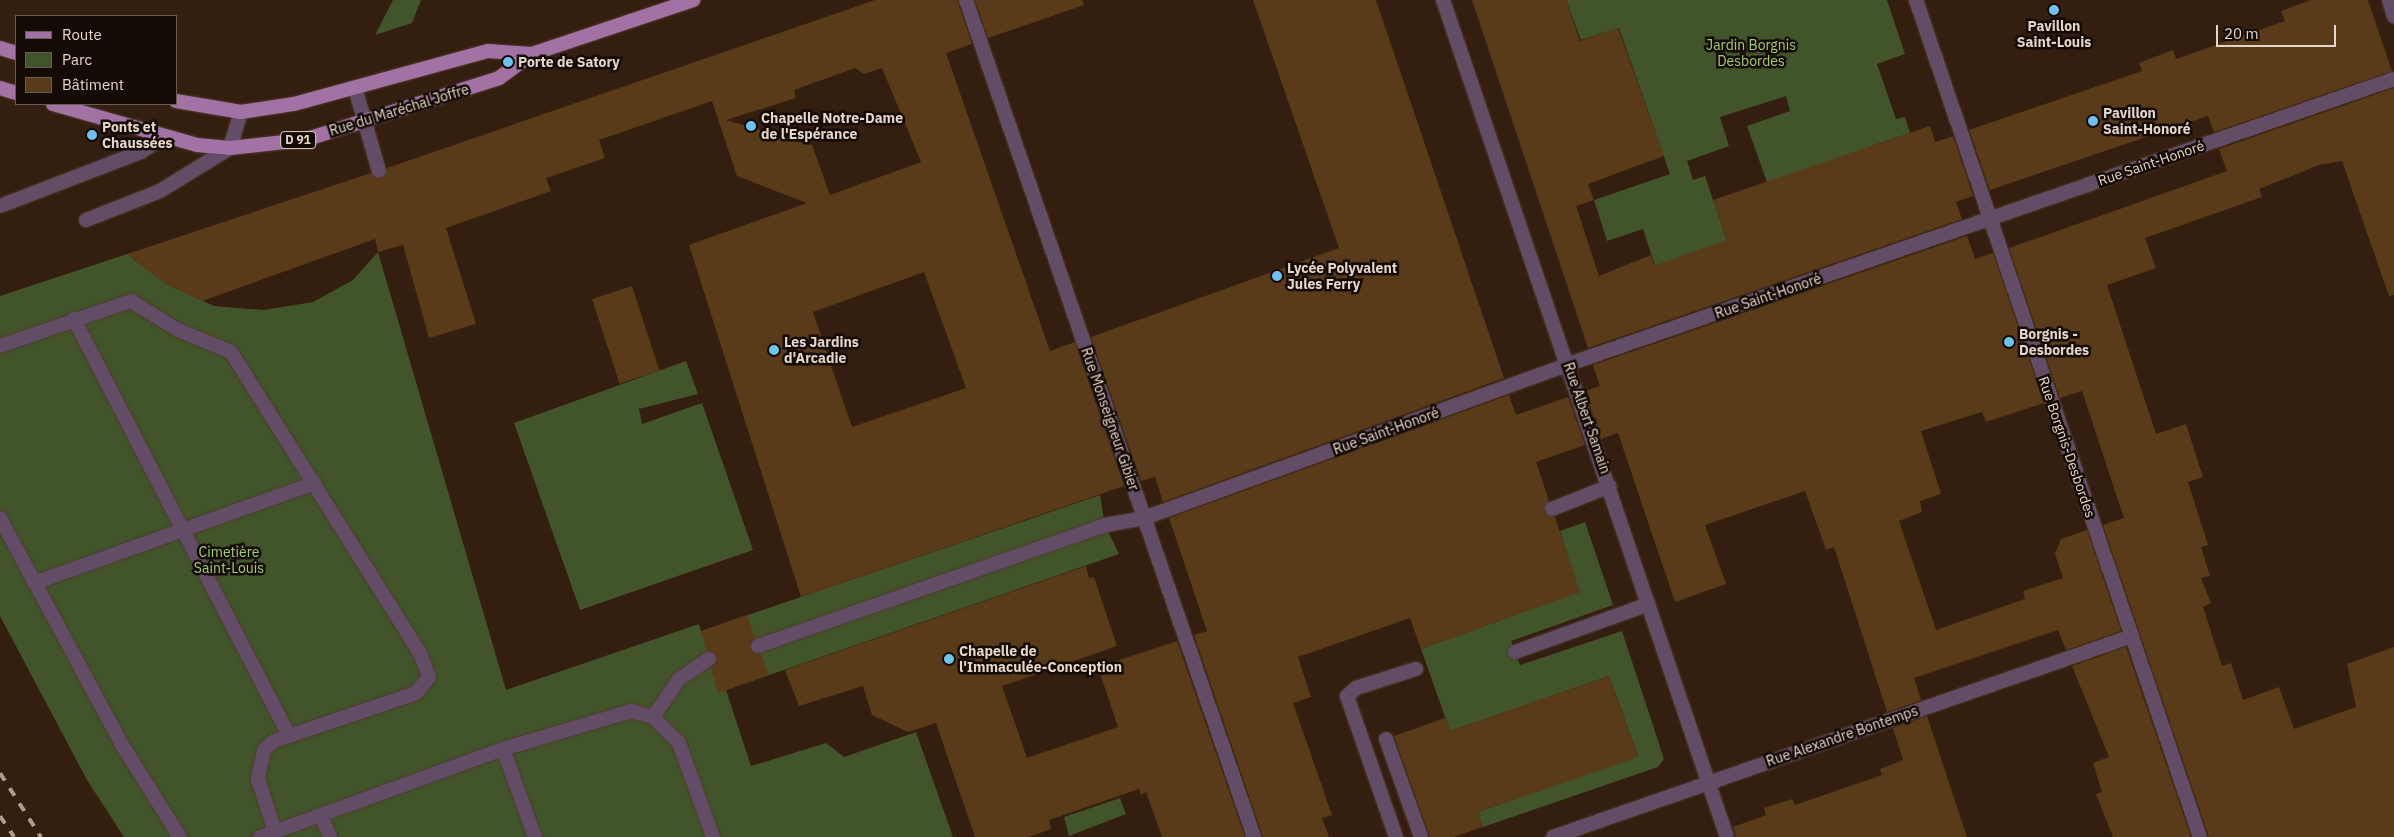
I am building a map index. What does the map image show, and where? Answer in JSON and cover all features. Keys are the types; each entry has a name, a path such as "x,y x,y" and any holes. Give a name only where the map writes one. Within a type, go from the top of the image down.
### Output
{"main road":[{"name":"Rue du Maréchal Joffre","path":"56,105 163,137 230,148 304,140 499,78 532,54 693,0"},
{"path":"0,48 15,53"},
{"name":"Rue du Maréchal Joffre","path":"178,101 241,112 355,88 488,51 532,54"},
{"path":"0,88 15,93"}],"street":[{"name":"Rue Monseigneur Gibier","path":"966,0 1254,837"},
{"name":"Rue Albert Samain","path":"1443,0 1569,364 1727,837"},
{"name":"Rue Borgnis-Desbordes","path":"1916,0 1989,220 2200,837"},
{"path":"2388,0 2394,16"},
{"name":"Rue Saint-Honoré","path":"758,646 1105,525 1144,518 1569,364 2394,79"},
{"path":"355,88 379,171"},
{"path":"86,220 160,190 230,148 241,112"},
{"path":"0,206 141,152 163,137"},
{"path":"0,346 131,301 178,330 221,344 231,352 421,655 429,677 416,693 274,741 259,763 258,779 275,832"},
{"path":"74,319 288,736"},
{"path":"34,583 315,484"},
{"path":"1552,509 1610,486"},
{"path":"0,518 122,744 180,837"},
{"path":"1515,652 1649,604"},
{"name":"Rue Alexandre Bontemps","path":"1553,837 2132,636"},
{"path":"653,717 679,678 709,659"},
{"path":"1396,837 1347,696 1356,688 1416,668"},
{"path":"260,837 322,817 503,749 612,715 631,711 653,717 679,743 713,837"},
{"path":"1386,739 1421,837"},
{"path":"503,749 535,837"},
{"path":"322,817 330,837"}],"green space":[{"path":"393,0 421,0 412,23 375,35"},
{"name":"Jardin Borgnis Desbordes","path":"1566,0 1887,0 1905,54 1877,64 1896,119 1905,117 1910,133 1874,145 1772,196 1747,126 1790,111 1786,96 1720,117 1729,146 1687,161 1693,180 1705,176 1732,256 1655,266 1643,229 1607,241 1594,200 1670,174 1619,28 1581,40"},
{"name":"Cimetière Saint-Louis","path":"378,252 506,690 699,624 701,631 1100,495 1105,525 1119,554 726,690 751,766 826,743 844,757 916,732 953,837 124,837 87,780 0,616 0,296 127,254 166,284 214,306 263,310 313,302 353,280"},
{"path":"686,361 698,394 639,409 642,424 702,403 753,550 580,610 514,423"},
{"path":"1585,522 1613,605 1511,641 1520,665 1622,631 1664,759 1658,767 1483,827 1478,812 1638,756 1609,676 1450,731 1421,649 1579,592 1560,531"},
{"path":"1120,798 1126,814 1069,836 1064,817"}],"building":[{"path":"875,0 957,0 972,44 946,53 1050,351 1075,342 1124,486 801,597 689,245 807,203 737,176 712,101 599,140 605,158 546,178 551,191 446,228 476,324 429,338 403,245 378,252 375,239 202,301 166,284 127,254 371,173 382,179 387,168","holes":["855,68 864,74 882,68 921,162 830,195 812,145 726,120 796,98 794,90","924,272 966,388 852,427 813,312"]},
{"path":"975,0 1083,0 1084,5 988,38"},
{"path":"1253,0 1376,0 1504,378 1163,502 1155,477 1141,481 1091,337 1339,248"},
{"path":"1472,0 1566,0 1580,41 1618,28 1664,156 1588,184 1594,200 1576,206 1599,276 1651,255 1654,266 1727,240 1713,200 1930,126 1935,142 1953,136 1973,196 1956,202 1962,219 1588,348"},
{"path":"2311,0 2368,0 2392,71 2214,132 2208,116 1990,190 1969,130 2142,71 2139,63 2173,50 2176,59 2285,21 2281,11"},
{"path":"2394,88 2394,295 2389,296 2342,161 2319,165 2259,189 2262,197 2145,238 2156,268 2107,285 2156,434 2186,424 2203,477 2188,482 2208,545 2201,547 2210,576 2201,578 2211,603 2203,607 2222,666 2231,663 2243,700 2279,687 2294,729 2356,707 2347,664 2394,647 2394,837 2209,837 2103,525 2124,518 2082,391 2060,398 2009,248 2227,171 2219,149"},
{"path":"1967,236 1975,259 1993,253 2044,403 1986,422 1982,412 1921,431 1941,494 1920,501 1922,512 1899,521 1936,630 2025,599 2023,591 2063,578 2055,554 2061,539 2087,530 2121,631 2066,650 2058,630 1914,678 1921,700 1887,712 1834,547 1826,550 1805,491 1705,525 1726,584 1675,602 1618,433 1601,439 1585,391 1600,386 1593,365"},
{"path":"632,286 660,371 620,384 592,299"},
{"path":"1509,395 1516,415 1568,397 1585,445 1536,462 1549,501 1544,512 1555,517 1580,592 1421,649 1410,618 1298,657 1311,697 1293,703 1332,815 1322,818 1329,837 1263,837 1194,635 1207,631 1169,518"},
{"path":"1086,566 1089,578 1094,577 1117,646 1002,686 1027,758 1118,727 1098,667 1177,641 1245,837 1162,837 1146,792 1141,795 1139,789 1049,820 1051,829 1029,837 975,837 936,723 908,732 872,715 863,686 799,706 785,670"},
{"path":"747,615 755,638 750,649 761,654 769,675 718,693 711,668 718,658 707,651 701,631"},
{"path":"2126,647 2191,837 2113,837 2096,794 2102,792 2093,763 2109,757 2072,666"},
{"path":"1609,676 1638,757 1478,812 1483,827 1454,837 1430,837 1394,736 1445,718 1450,731"},
{"path":"1927,716 1967,837 1736,837 1733,827 1766,815 1764,808 1792,799 1795,805 1882,775 1880,769 1903,760 1893,728"}],"railway":[{"path":"0,773 41,837"},
{"path":"0,816 14,837"}],"place":[{"name":"Pavillon Saint-Louis","path":"2054,10"},
{"name":"Porte de Satory","path":"508,62"},
{"name":"Pavillon Saint-Honoré","path":"2093,121"},
{"name":"Chapelle Notre-Dame de l'Espérance","path":"751,126"},
{"name":"Ponts et Chaussées","path":"92,135"},
{"name":"Lycée Polyvalent Jules Ferry","path":"1277,276"},
{"name":"Borgnis - Desbordes","path":"2009,342"},
{"name":"Les Jardins d'Arcadie","path":"774,350"},
{"name":"Chapelle de l'Immaculée-Conception","path":"949,659"}]}
